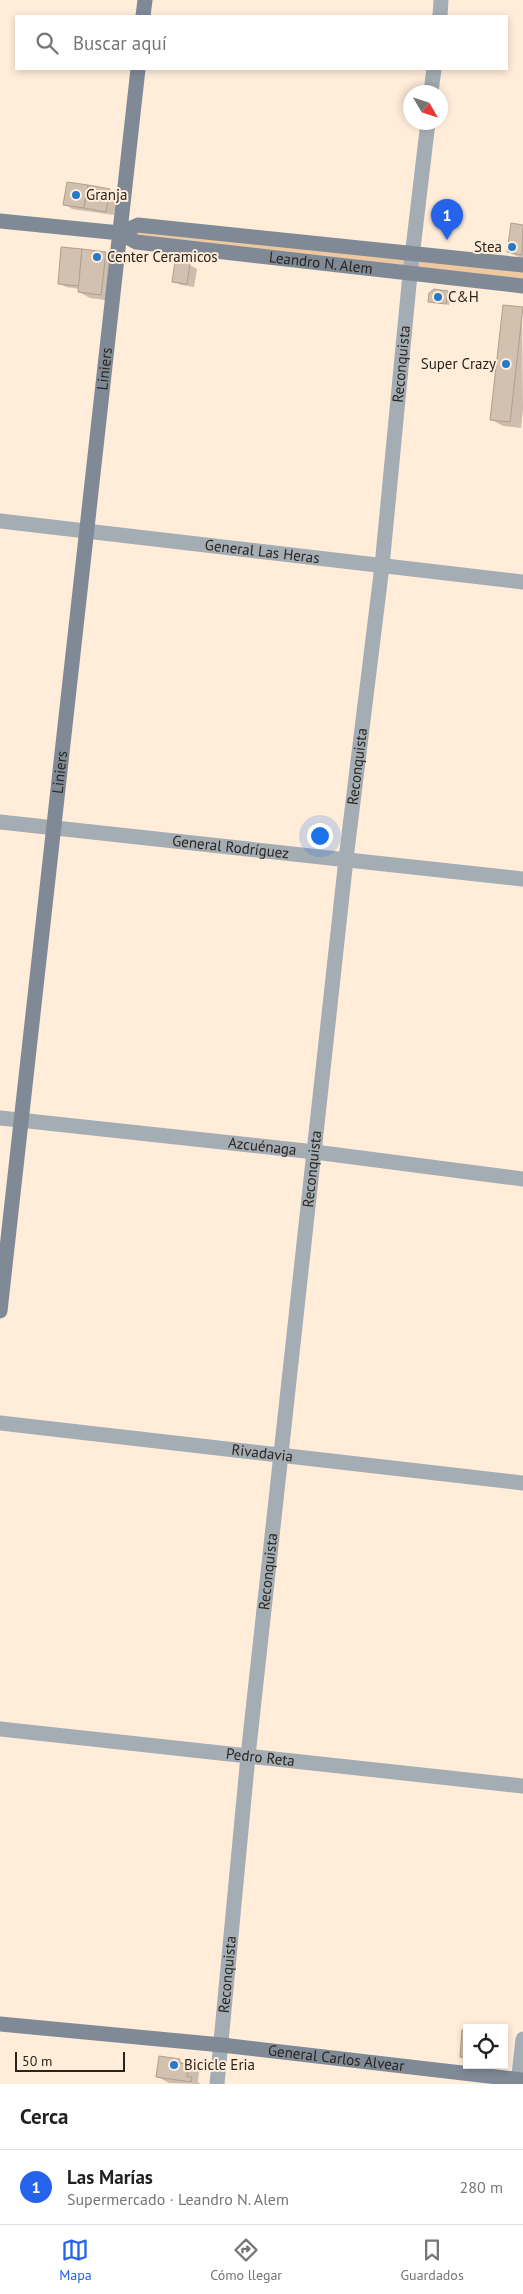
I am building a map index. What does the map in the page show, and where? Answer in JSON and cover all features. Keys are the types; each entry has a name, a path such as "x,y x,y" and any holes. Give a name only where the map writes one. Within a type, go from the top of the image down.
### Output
{"street":[{"path":"144,15 145,0"},
{"path":"440,15 441,0"},
{"name":"Liniers","path":"0,1310 138,70"},
{"path":"432,85 434,70"},
{"name":"Reconquista","path":"217,2084 248,1756 346,859 382,566 410,274 414,254 427,130"},
{"name":"Leandro N. Alem","path":"0,221 120,234 136,242 523,286"},
{"name":"Leandro N. Alem","path":"120,234 138,225 523,265"},
{"name":"General Las Heras","path":"0,521 523,582"},
{"name":"General Rodríguez","path":"0,822 523,879"},
{"name":"Azcuénaga","path":"0,1118 315,1152 523,1179"},
{"name":"Rivadavia","path":"0,1423 523,1482"},
{"name":"Pedro Reta","path":"0,1729 523,1786"},
{"name":"General Carlos Alvear","path":"0,2024 222,2044 520,2081"},
{"path":"520,2081 523,2039"}],"shaded area":[{"path":"138,225 523,265 523,286 120,233"}],"building":[{"name":"Granja","path":"67,182 88,185 84,208 63,205"},
{"path":"88,185 110,189 106,212 84,208"},
{"path":"511,223 523,225 522,255 507,252"},
{"path":"61,247 82,249 79,286 58,284"},
{"path":"82,249 106,252 101,295 78,292"},
{"path":"175,261 190,263 187,284 172,282"},
{"name":"C&H","path":"434,289 448,291 446,304 428,302 429,293"},
{"name":"Super Crazy","path":"503,305 523,307 510,422 490,420"},
{"path":"462,2030 463,2030 463,2057 460,2057"},
{"path":"159,2056 180,2059 179,2063 189,2064 187,2077 192,2077 191,2082 156,2077"}],"place":[{"name":"Granja","path":"76,195"},
{"name":"Las Marías","path":"447,240"},
{"name":"Stea","path":"512,247"},
{"name":"Center Ceramicos","path":"97,257"},
{"name":"C&H","path":"438,297"},
{"name":"Super Crazy","path":"506,364"},
{"name":"Bicicle Eria","path":"174,2065"}]}
